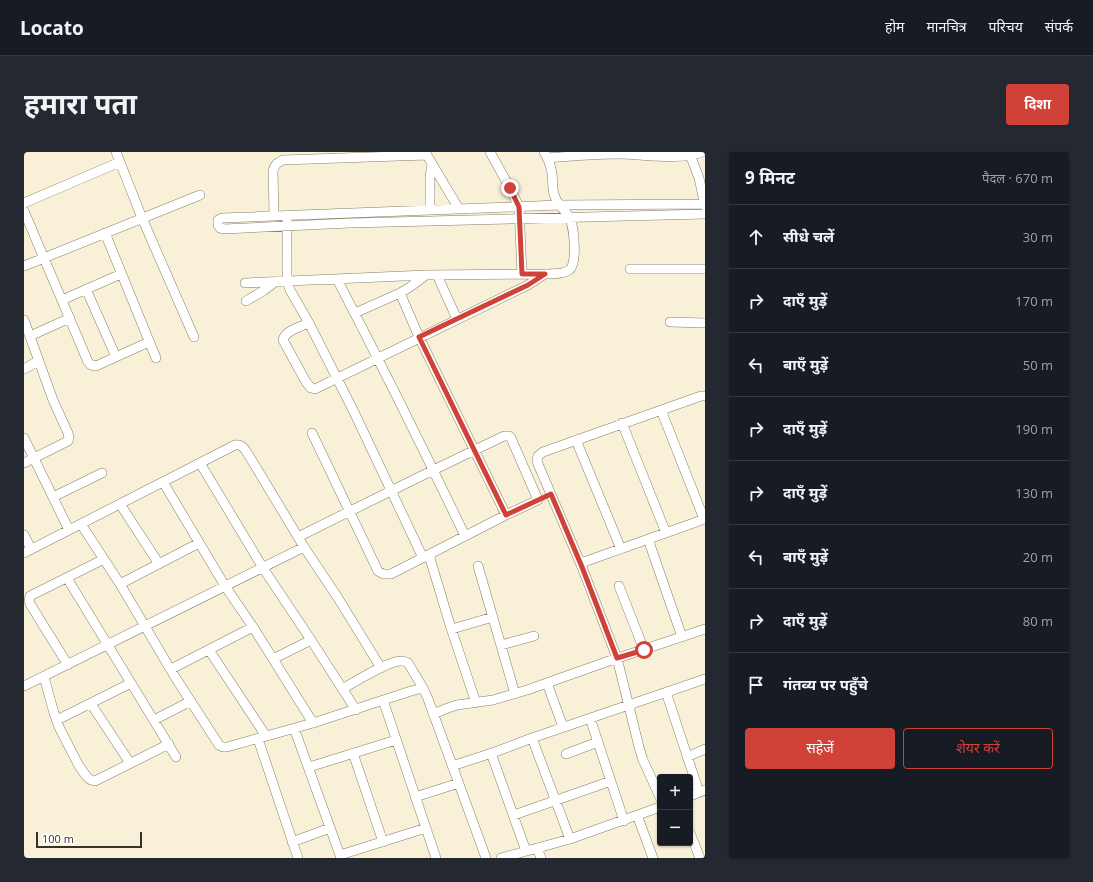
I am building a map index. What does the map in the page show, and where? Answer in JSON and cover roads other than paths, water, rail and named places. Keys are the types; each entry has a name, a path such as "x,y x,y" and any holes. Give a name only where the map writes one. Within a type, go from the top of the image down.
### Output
{"street":[{"path":"116,152 142,218 194,337"},
{"path":"326,159 336,152"},
{"path":"490,152 519,207 522,274"},
{"path":"245,283 426,275 562,273 570,270 575,259 573,230 569,218 554,196 552,169 546,155 596,153 675,156 702,152"},
{"path":"274,215 273,171 274,166 277,163 283,160 326,159 376,154 426,154 459,209"},
{"path":"690,154 705,205 560,205 274,215 222,218 218,220 218,225 220,228 225,229 350,223 705,214"},
{"path":"24,203 120,162"},
{"path":"430,210 430,177 432,164"},
{"path":"24,266 200,195"},
{"path":"24,211 88,362 91,365 96,366 149,342"},
{"path":"287,215 287,281 290,290 309,323 392,491 426,556 476,703"},
{"path":"104,233 156,358"},
{"path":"630,269 705,269"},
{"path":"62,300 121,274"},
{"path":"309,323 287,333 283,340 306,382 311,388 315,388 528,285 545,274"},
{"path":"355,314 400,293 426,275"},
{"path":"437,275 458,319"},
{"path":"337,279 434,470 465,536"},
{"path":"246,301 275,282"},
{"path":"86,289 116,357"},
{"path":"400,293 419,337 506,515"},
{"path":"30,336 70,318"},
{"path":"24,320 38,361 69,438 68,441 24,463"},
{"path":"670,322 705,322"},
{"path":"24,369 38,361"},
{"path":"657,790 639,747 617,658 537,459 543,452 622,423 701,396 705,396"},
{"path":"580,563 704,519 661,410"},
{"path":"622,423 666,533"},
{"path":"312,433 378,571 383,574 391,574 506,515 551,494"},
{"path":"298,537 504,436 509,436 511,438 538,500"},
{"path":"24,438 68,530"},
{"path":"576,440 622,549"},
{"path":"24,535 27,551 238,444 241,445 381,668"},
{"path":"200,463 263,568 356,710"},
{"path":"53,497 102,473"},
{"path":"163,482 225,586 253,627 313,723"},
{"path":"120,504 159,564"},
{"path":"81,524 120,584 191,701 219,744 223,747 313,723 423,688"},
{"path":"648,539 682,637"},
{"path":"120,584 199,543"},
{"path":"24,686 304,547"},
{"path":"68,665 28,600 30,596 104,559"},
{"path":"478,566 515,694"},
{"path":"67,578 176,757"},
{"path":"619,586 644,650"},
{"path":"452,629 493,617"},
{"path":"171,669 253,627"},
{"path":"433,714 457,705 493,700 515,694 617,658 704,631"},
{"path":"501,646 534,636"},
{"path":"273,659 311,640"},
{"path":"209,650 262,737 298,858"},
{"path":"342,689 395,662 402,661 408,663 423,688 486,858"},
{"path":"44,677 57,720 79,766 87,778 95,781 169,744"},
{"path":"452,766 705,678"},
{"path":"57,720 131,683"},
{"path":"547,683 563,727"},
{"path":"666,692 698,793"},
{"path":"383,700 436,858"},
{"path":"154,720 191,701"},
{"path":"90,704 130,763"},
{"path":"590,718 624,820"},
{"path":"294,728 340,857 426,828"},
{"path":"532,738 570,839"},
{"path":"309,767 396,740"},
{"path":"566,754 598,742"},
{"path":"687,757 705,749"},
{"path":"353,753 383,842"},
{"path":"491,753 526,851"},
{"path":"514,815 611,781"},
{"path":"415,797 458,784"},
{"path":"501,858 570,839 657,808"},
{"path":"638,815 650,857"},
{"path":"292,842 330,828"},
{"path":"693,839 702,856"},
{"path":"537,848 541,858"}]}
